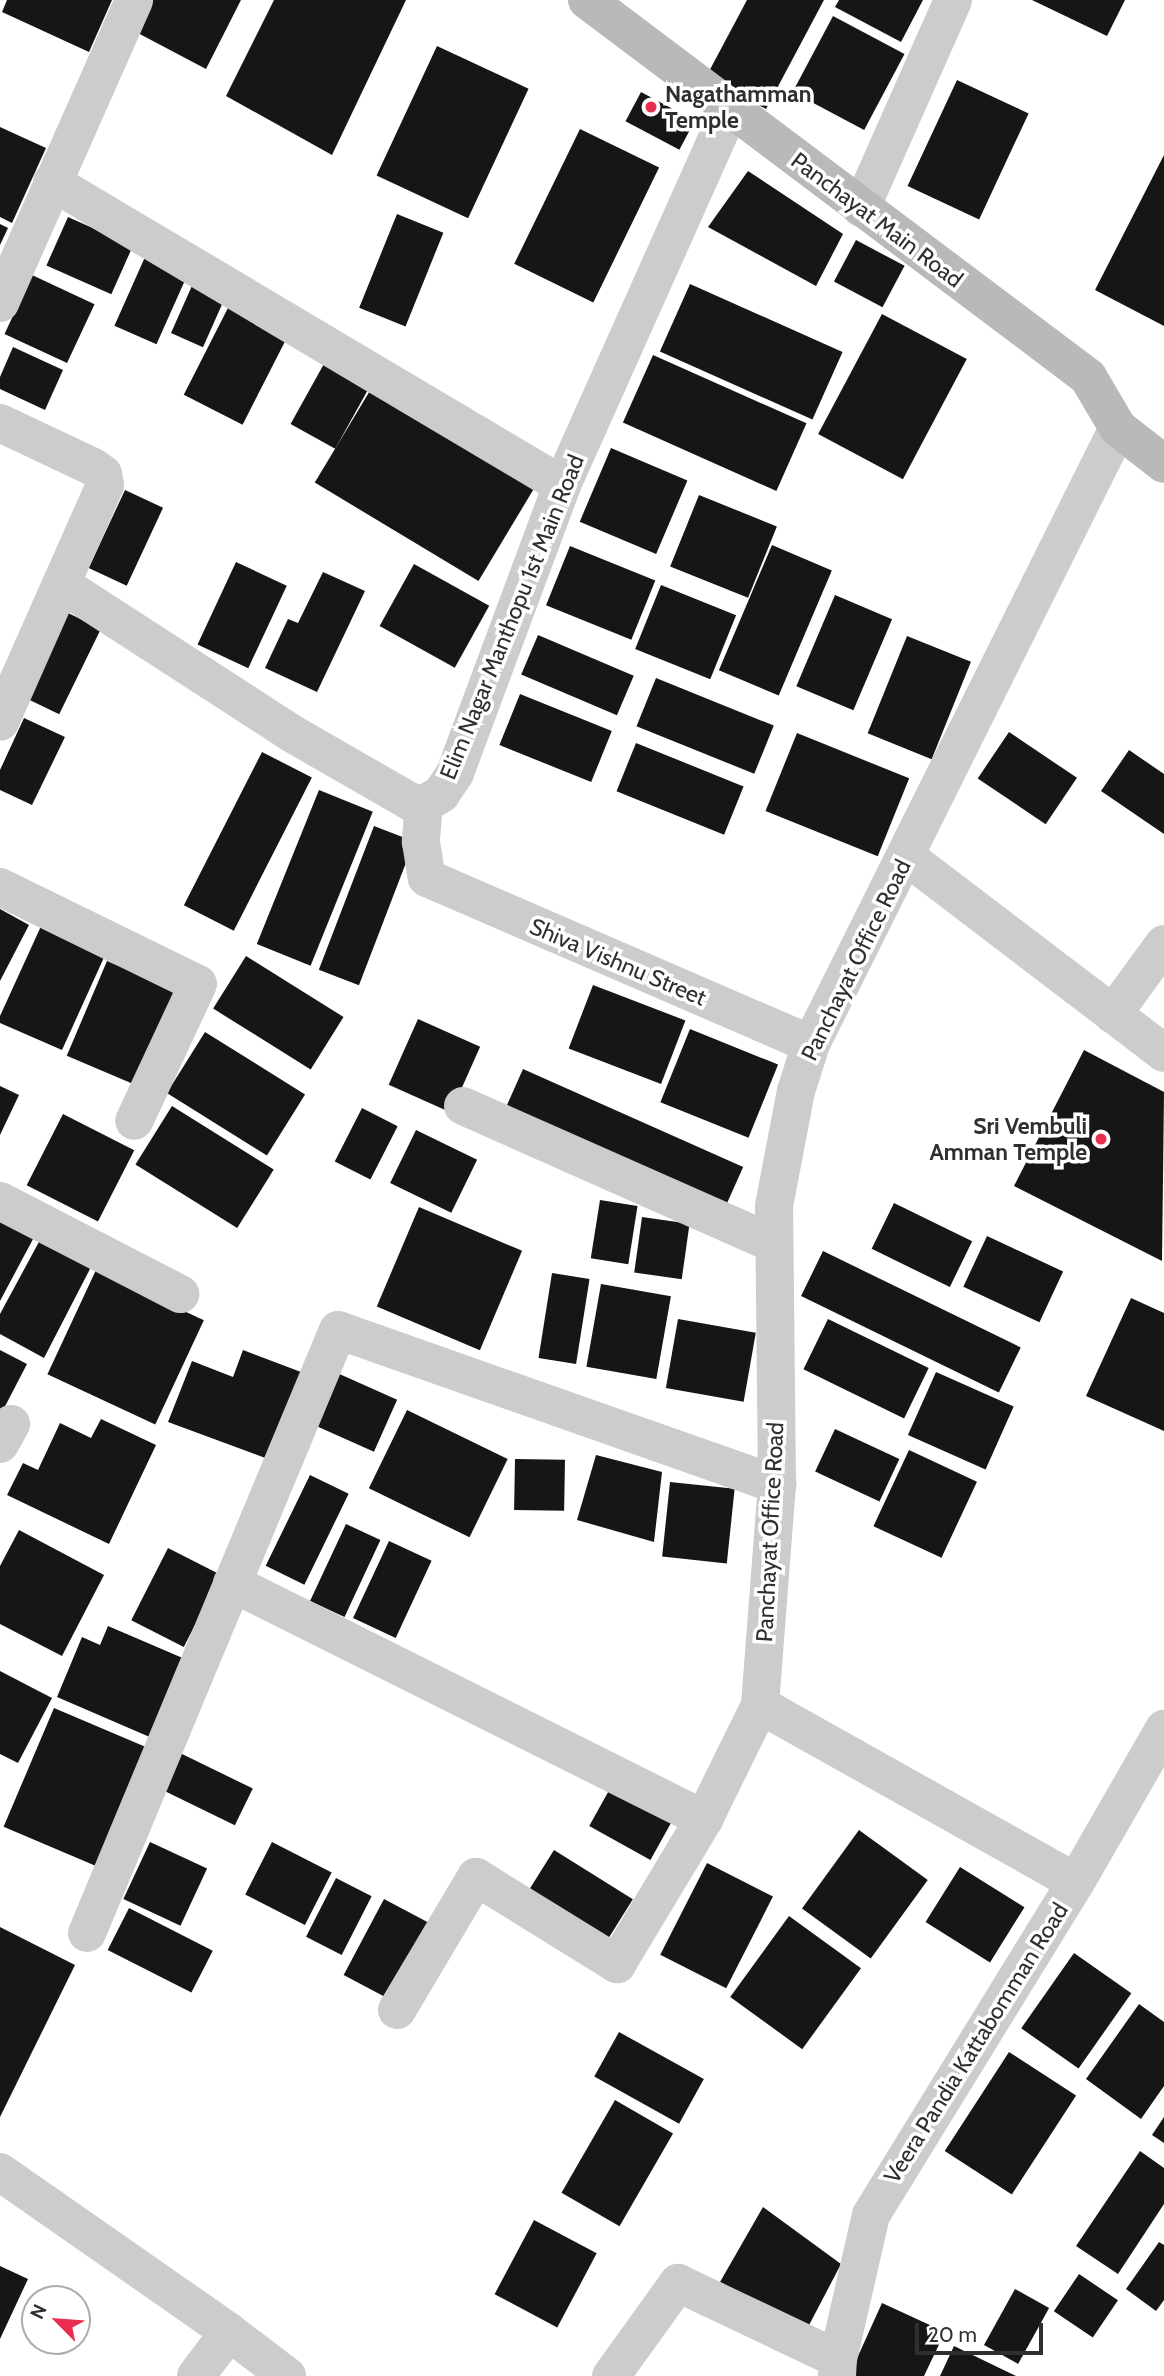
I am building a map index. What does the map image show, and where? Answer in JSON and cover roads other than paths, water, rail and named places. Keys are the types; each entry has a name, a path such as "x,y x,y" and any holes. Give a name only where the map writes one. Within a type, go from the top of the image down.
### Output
{"street":[{"path":"0,303 134,0"},
{"path":"861,208 953,0"},
{"name":"Panchayat Main Road","path":"592,2 730,110 1088,377 1118,428"},
{"name":"Elim Nagar Manthopu 1st Main Road","path":"61,584 291,733 411,802 425,804 441,794 455,773 562,485 730,110"},
{"path":"52,181 562,485"},
{"path":"0,423 103,474 105,485 0,722"},
{"path":"1118,428 1164,464"},
{"name":"Panchayat Office Road","path":"397,2010 476,1877 617,1964 704,1819 760,1704 777,1485 774,1206 796,1091 811,1044 907,857 1118,428"},
{"name":"Shiva Vishnu Street","path":"425,804 421,842 427,878 811,1044"},
{"path":"907,857 1164,1053"},
{"path":"0,887 198,984 134,1121"},
{"path":"1113,1014 1164,944"},
{"path":"463,1106 774,1244"},
{"path":"0,1201 180,1294"},
{"path":"87,1933 338,1330 777,1485"},
{"path":"232,1583 704,1819"},
{"path":"760,1704 1076,1882"},
{"name":"Veera Pandia Kattabomman Road","path":"837,2367 871,2215 1076,1882 1164,1729"},
{"path":"0,2172 229,2332 287,2376"},
{"path":"611,2376 678,2283 837,2367"},
{"path":"196,2376 229,2332"}],"place":[{"name":"Nagathamman Temple","path":"651,107"},
{"name":"Sri Vembuli Amman Temple","path":"1101,1139"}]}
